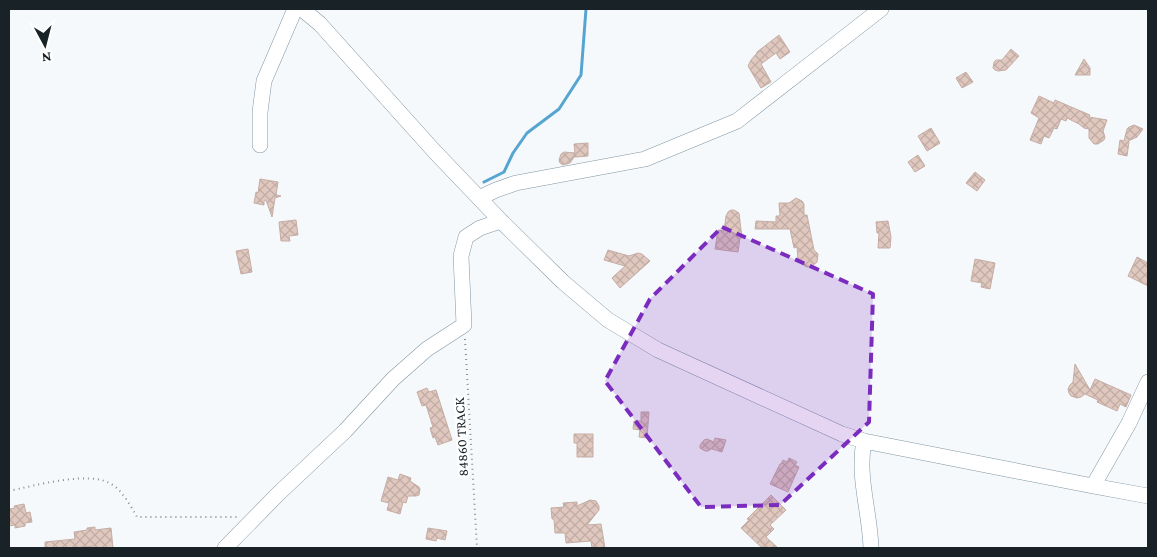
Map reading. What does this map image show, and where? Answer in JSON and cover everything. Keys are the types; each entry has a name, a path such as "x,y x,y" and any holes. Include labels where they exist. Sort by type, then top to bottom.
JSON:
{"street":[{"path":"260,145 260,112 264,81 295,9"},
{"path":"302,9 320,24 434,152 563,282 608,320 658,350 842,434 864,441 1148,496"},
{"path":"479,198 516,183 645,160 737,121 881,9"},
{"path":"225,548 278,493 345,431 393,379 427,349 464,324 461,256 466,237 480,228 501,221"},
{"path":"1093,486 1148,382"},
{"path":"864,441 861,464 862,483 871,548"}],"path":[{"name":"84860 TRACK","path":"464,324 477,548"},
{"path":"9,491 55,482 94,478 110,482 122,492 137,516 254,517"}],"highlighted area":[{"path":"722,227 873,294 869,422 780,505 701,507 605,381 650,299"}],"building":[{"path":"779,35 790,52 780,59 776,53 761,64 771,82 761,88 748,66 757,52"},
{"path":"1011,49 1019,56 1006,70 995,70 993,68 994,62 1002,60"},
{"path":"1084,59 1090,68 1090,75 1075,75"},
{"path":"966,72 973,82 962,88 956,78"},
{"path":"1039,96 1054,103 1055,100 1090,115 1089,117 1107,120 1103,131 1104,140 1094,144 1089,138 1089,129 1067,118 1066,121 1061,119 1057,129 1054,128 1049,138 1044,136 1041,144 1030,140 1039,118 1031,113"},
{"path":"1134,125 1143,129 1137,137 1128,141 1127,156 1118,154 1120,140 1124,141 1127,129"},
{"path":"931,128 940,143 927,151 918,136"},
{"path":"588,143 588,156 575,156 570,163 563,165 560,163 561,154 564,152 575,153 574,144"},
{"path":"918,155 925,166 915,172 908,162"},
{"path":"975,172 985,180 977,191 966,183"},
{"path":"260,179 278,182 276,195 281,196 275,198 272,217 266,200 264,205 254,203"},
{"path":"796,198 804,204 804,215 807,215 814,250 818,254 817,262 811,267 807,267 798,260 797,247 794,248 790,229 755,229 756,221 776,222 776,216 780,216 779,203 789,203"},
{"path":"731,210 739,213 742,238 740,238 738,252 715,249 718,230 724,231 726,216"},
{"path":"296,220 298,235 289,236 290,241 281,241 279,222"},
{"path":"888,221 891,237 890,248 878,248 879,233 877,233 876,222"},
{"path":"248,249 252,272 241,274 236,251"},
{"path":"608,250 629,256 638,253 642,254 650,261 620,288 612,278 625,266 604,260"},
{"path":"1137,257 1148,263 1148,286 1128,276"},
{"path":"975,259 995,263 990,289 981,287 982,283 971,281"},
{"path":"1075,364 1090,390 1095,379 1131,395 1126,407 1120,404 1117,411 1085,394 1077,398 1071,396 1068,389 1073,382"},
{"path":"427,388 429,392 436,390 452,440 438,445 435,437 433,438 430,428 433,427 426,405 422,406 417,392"},
{"path":"641,412 649,412 647,438 639,437 640,430 633,429 634,421 641,421"},
{"path":"574,434 593,434 593,457 577,457 577,443 574,443"},
{"path":"715,438 726,440 722,452 713,448 705,451 700,448 704,440 707,439 714,442"},
{"path":"789,458 797,462 795,465 799,467 788,492 770,484 780,464 783,460 787,462"},
{"path":"400,474 411,478 410,481 420,489 419,495 408,496 406,503 403,502 400,514 387,510 389,503 381,501 388,477 398,480"},
{"path":"771,495 786,510 770,525 774,529 766,537 778,548 762,548 741,528 749,520 747,519"},
{"path":"590,500 596,501 599,510 587,525 601,524 605,548 592,548 591,541 566,543 565,533 555,533 551,508 564,507 563,503 577,502 577,506"},
{"path":"24,504 26,513 30,512 32,522 15,528 15,525 9,526 9,509"},
{"path":"95,527 95,530 111,528 113,548 95,548 95,546 45,548 45,542 75,539 74,532"},
{"path":"428,528 447,531 445,540 437,538 436,541 426,539"}],"waterway":[{"path":"484,182 504,172 513,153 527,133 559,109 581,75 586,9"}]}
